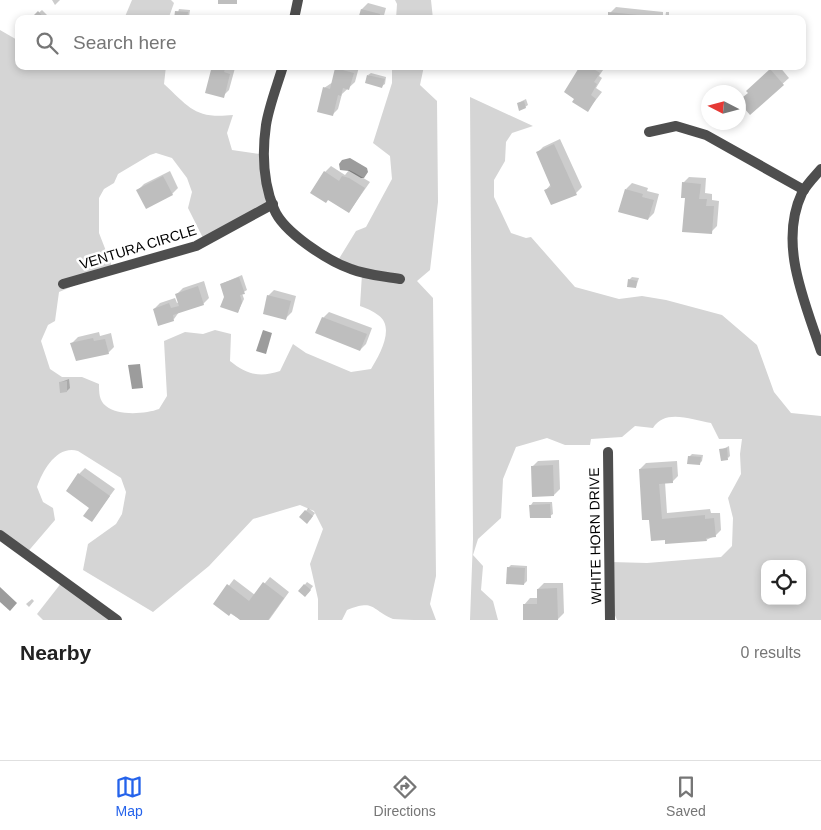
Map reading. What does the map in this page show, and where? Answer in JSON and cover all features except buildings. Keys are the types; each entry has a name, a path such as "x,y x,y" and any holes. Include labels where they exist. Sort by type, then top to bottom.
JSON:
{"street":[{"path":"295,15 298,0"},
{"path":"282,70 267,124 264,154 267,187 274,210 298,238 328,259 352,270 400,279"},
{"path":"650,132 676,126 706,135 804,190"},
{"path":"821,169 804,190 793,222 792,247 795,267 821,351"},
{"name":"VENTURA CIRCLE","path":"63,284 196,246 273,204"},
{"name":"WHITE HORN DRIVE","path":"608,452 610,620"},
{"path":"0,535 117,620"}],"shaded area":[{"path":"132,0 171,0 174,3 170,15 126,15"},
{"path":"395,0 431,0 433,15 396,15 397,4"},
{"path":"0,30 15,39 15,70 166,70 164,84 194,110 210,115 233,115 227,133 232,150 260,154 270,205 204,240 188,208 192,192 187,178 172,158 156,153 150,155 118,174 114,183 104,189 99,198 99,233 113,269 59,292 55,321 48,325 41,341 50,369 62,377 82,377 99,384 102,402 111,409 124,413 139,413 159,409 167,396 164,341 185,332 203,334 215,330 231,334 230,361 253,374 280,371 293,344 306,353 351,372 371,369 384,342 386,327 378,315 360,306 362,274 337,262 356,231 366,227 392,179 390,156 373,143 392,83 392,70 423,70 420,85 437,101 438,202 430,270 417,281 433,298 436,576 430,604 436,620 393,619 368,605 363,605 347,610 342,620 318,620 318,599 310,564 323,529 314,511 300,505 253,519 209,566 153,612 83,570 88,544 116,524 122,514 126,492 121,478 78,451 70,450 57,455 43,473 37,487 43,502 53,508 55,520 25,555 0,537"},
{"path":"470,97 533,126 512,133 506,142 505,161 494,180 494,197 511,233 526,238 531,237 575,287 619,299 642,296 666,300 722,315 757,345 774,392 791,413 821,416 821,620 617,620 607,597 611,562 647,563 721,557 732,546 733,518 728,498 741,474 740,454 742,439 719,439 711,423 672,417 664,418 653,428 635,426 622,437 591,439 590,445 565,445 547,438 516,447 503,479 501,518 478,539 473,555 483,566 481,590 493,601 498,620 470,620 473,539"},
{"path":"350,158 367,168 368,172 364,178 349,171 340,170 339,164 342,160"},
{"path":"263,330 272,333 266,354 256,351"},
{"path":"140,364 143,388 132,389 128,365"},
{"path":"62,582 116,620 43,620 37,614"},
{"path":"0,587 17,603 10,611 0,602"}]}
